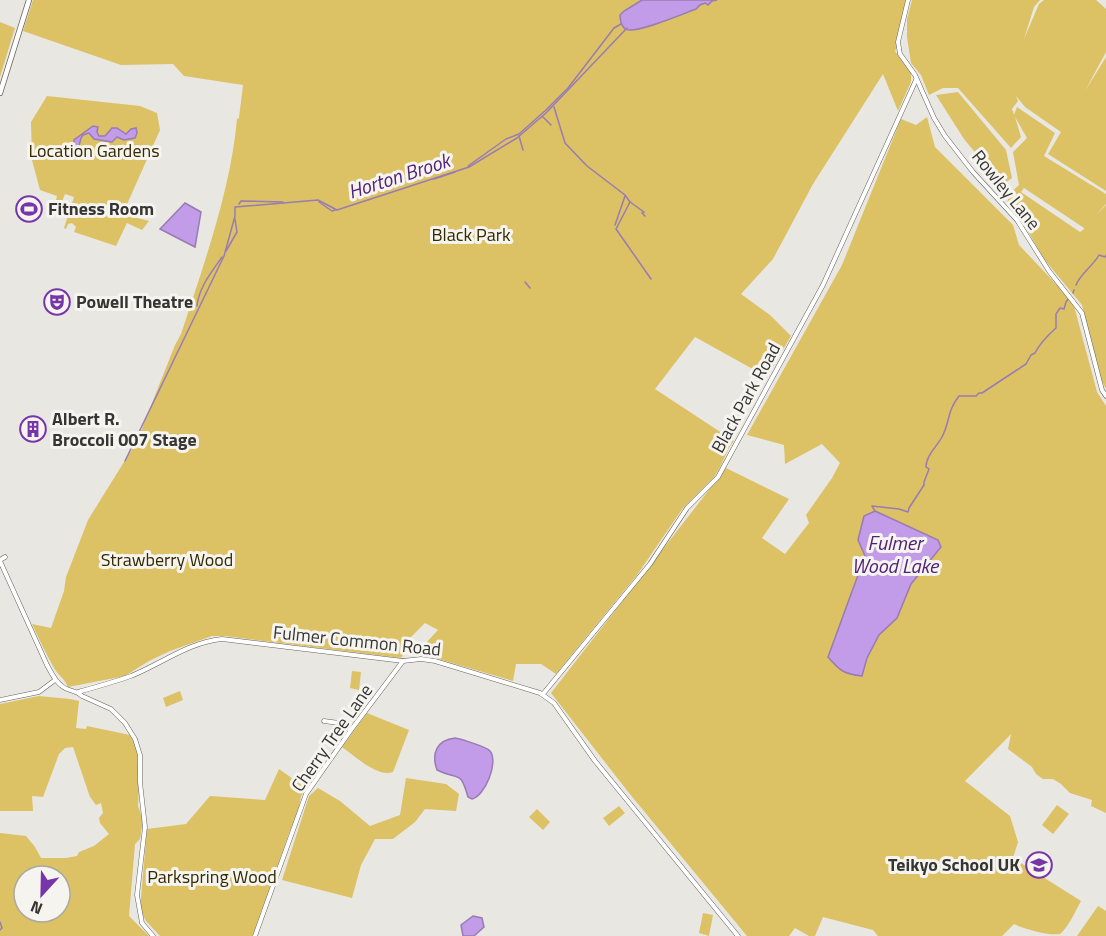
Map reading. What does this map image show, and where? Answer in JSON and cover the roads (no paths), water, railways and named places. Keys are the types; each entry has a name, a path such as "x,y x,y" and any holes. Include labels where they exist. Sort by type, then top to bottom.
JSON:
{"street":[{"path":"0,93 29,0"},
{"name":"Rowley Lane","path":"908,0 898,45 900,54 913,71 934,118 945,136 973,172 1017,220 1049,271 1082,313 1102,390 1106,396"},
{"name":"Black Park Road","path":"543,694 650,564 687,508 718,477 823,285 916,80"},
{"path":"58,308 64,292"},
{"path":"5,557 0,561 46,665 55,680 64,688 78,692 111,710 125,723 135,739 140,755 140,782 145,827 137,896 141,923 153,936"},
{"name":"Fulmer Common Road","path":"78,692 132,675 188,649 212,640 222,639 403,661 421,659 435,661 543,694"},
{"name":"Cherry Tree Lane","path":"255,936 306,794 403,661"},
{"path":"0,700 39,692 55,680"},
{"path":"543,694 554,703 595,761 738,936"},
{"path":"324,720 339,723 351,730"}],"water":[{"path":"642,0 717,0 649,26 625,29 620,15"},
{"path":"93,126 98,127 99,136 105,136 112,128 117,128 126,134 136,128 137,133 135,138 124,140 117,137 112,142 94,139 89,133 83,135 79,146 74,145 74,140"},
{"path":"185,203 201,212 195,247 160,229"},
{"name":"Fulmer Wood Lake","path":"875,511 938,540 941,547 911,584 897,618 879,635 867,658 862,676 843,671 828,657 865,556 858,540 864,516"},
{"path":"455,738 484,747 490,751 492,756 492,770 486,785 477,797 472,799 468,797 458,777 437,770 435,764 437,748 444,741"},
{"path":"473,916 482,918 484,927 474,936 463,936 461,925"}],"waterway":[{"name":"Horton Brook","path":"468,166 506,139 519,134 546,110 568,88 614,28 621,24"},
{"name":"Horton Brook","path":"125,461 224,256 235,216 235,207 318,200 337,210 469,167 517,138 546,113 627,28"},
{"path":"554,107 565,143 587,166 644,212 642,213 645,216"},
{"path":"543,117 551,125"},
{"path":"519,136 523,150"},
{"name":"Horton Brook","path":"434,179 455,172"},
{"path":"615,225 625,196"},
{"name":"Horton Brook","path":"239,204 241,201 283,202"},
{"name":"Horton Brook","path":"319,202 332,211 335,210"},
{"path":"630,202 616,229 651,279"},
{"path":"226,251 237,232 235,219"},
{"path":"1076,285 1099,255 1105,257 1106,255"},
{"path":"197,306 203,286 222,257"},
{"path":"525,282 530,288"},
{"path":"875,511 872,506 908,512 924,485 929,469 926,467 928,459 942,437 952,407 959,396 976,396 1026,364 1031,355 1056,328 1056,314 1060,308 1064,309 1069,298"},
{"path":"0,922 2,928 0,930"}],"place":[{"name":"Fitness Room","path":"29,209"},
{"name":"Powell Theatre","path":"57,302"},
{"name":"Albert R. Broccoli 007 Stage","path":"33,429"},
{"name":"Teikyo School UK","path":"1039,865"}],"park label":[{"name":"Location Gardens","path":"94,151"},
{"name":"Black Park","path":"471,235"},
{"name":"Strawberry Wood","path":"167,560"},
{"name":"Parkspring Wood","path":"212,877"}]}
